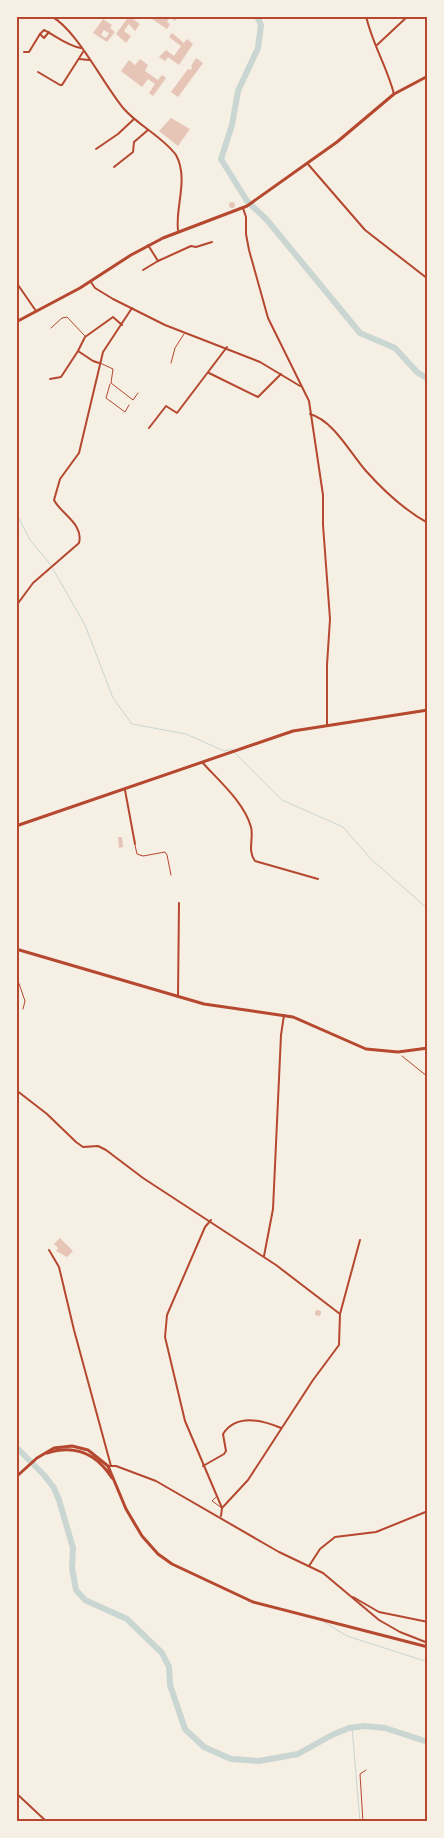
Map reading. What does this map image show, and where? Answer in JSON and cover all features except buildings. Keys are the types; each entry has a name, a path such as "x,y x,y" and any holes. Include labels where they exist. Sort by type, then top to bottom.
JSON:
{"main road":[{"path":"16,322 90,282 148,245 178,230 252,203 307,163 394,94 428,76"},
{"path":"16,826 293,730 428,710"},
{"path":"16,949 178,997 224,1008 284,1015 300,1019 355,1046 378,1051 398,1052 428,1048"},
{"path":"16,1476 42,1454 59,1447 77,1447 93,1452 109,1467 130,1519 146,1543 164,1559 253,1602 428,1647"},
{"path":"42,1454 59,1450 82,1452 109,1467"}],"street":[{"path":"51,16 67,27 111,93 134,119 172,150 179,161 182,196 178,230"},
{"path":"366,16 394,94"},
{"path":"377,45 408,16"},
{"path":"24,52 29,52 42,30 73,46 81,48"},
{"path":"40,34 44,38 49,32"},
{"path":"38,72 61,86 78,58 84,52"},
{"path":"78,58 88,60"},
{"path":"96,149 118,134 134,119"},
{"path":"114,167 133,152 134,142 148,130"},
{"path":"307,163 366,230 428,279"},
{"path":"245,207 246,234 249,250 268,318 308,399 323,495 324,544 330,619 326,665 327,726"},
{"path":"143,270 191,246 196,247 212,242"},
{"path":"148,245 158,262"},
{"path":"16,282 36,312"},
{"path":"90,282 97,289 184,334 227,347 266,364 300,386"},
{"path":"16,606 33,583 79,543 80,534 77,527 54,500 60,479 78,453 92,402 99,363 105,348 132,308"},
{"path":"50,378 60,377 85,337 113,317 122,325"},
{"path":"149,428 166,406 177,413 227,347"},
{"path":"78,351 99,363"},
{"path":"208,372 258,398 280,374"},
{"path":"310,414 324,422 366,472 395,500 410,513 428,523"},
{"path":"202,762 245,815 251,827 250,851 255,861 318,879"},
{"path":"125,789 135,844"},
{"path":"178,997 179,903"},
{"path":"264,1256 273,1209 280,1054 284,1015"},
{"path":"16,1090 47,1114 83,1147 98,1146 106,1150 143,1178 264,1256 340,1314"},
{"path":"210,1220 205,1227 167,1315 165,1337 184,1421 222,1508 221,1516"},
{"path":"222,1508 248,1480 339,1345 340,1314 360,1240"},
{"path":"48,1250 60,1267 109,1467 150,1478 221,1516 279,1552 330,1577 379,1620 400,1632 428,1642"},
{"path":"203,1466 224,1454 226,1451 223,1434 236,1422 246,1419 282,1428"},
{"path":"309,1566 320,1549 334,1538 376,1532 428,1512"},
{"path":"351,1596 379,1612 428,1622"},
{"path":"16,1793 47,1822"}],"lane":[{"path":"51,328 62,318 67,317 85,337"},
{"path":"171,363 175,348 184,334"},
{"path":"99,363 113,369 106,398 125,412 130,405"},
{"path":"111,383 133,400 138,394"},
{"path":"135,844 137,854 143,856 165,852 168,854 171,875"},
{"path":"16,975 25,1001 23,1010"},
{"path":"217,1497 212,1501 222,1508"}],"path":[{"path":"398,1052 428,1077"},
{"path":"363,1822 360,1774 366,1770"}],"waterway":[{"path":"257,16 261,25 258,48 238,91 232,125 221,159 247,201 267,220 360,333 395,348 417,372 428,379"},
{"path":"16,513 30,540 51,565"},
{"path":"53,569 85,625 113,698 132,724 186,734 224,751 232,749"},
{"path":"235,753 282,800 343,827 371,859 428,909"},
{"path":"16,1447 44,1475 54,1488 73,1548 72,1568 76,1590 85,1600 127,1619 162,1653 169,1667 170,1685 185,1729 204,1747 231,1759 259,1761 298,1754 332,1735 349,1728 365,1726 385,1728 428,1742"},
{"path":"324,1622 347,1636 428,1662"},
{"path":"352,1727 360,1822"}]}
